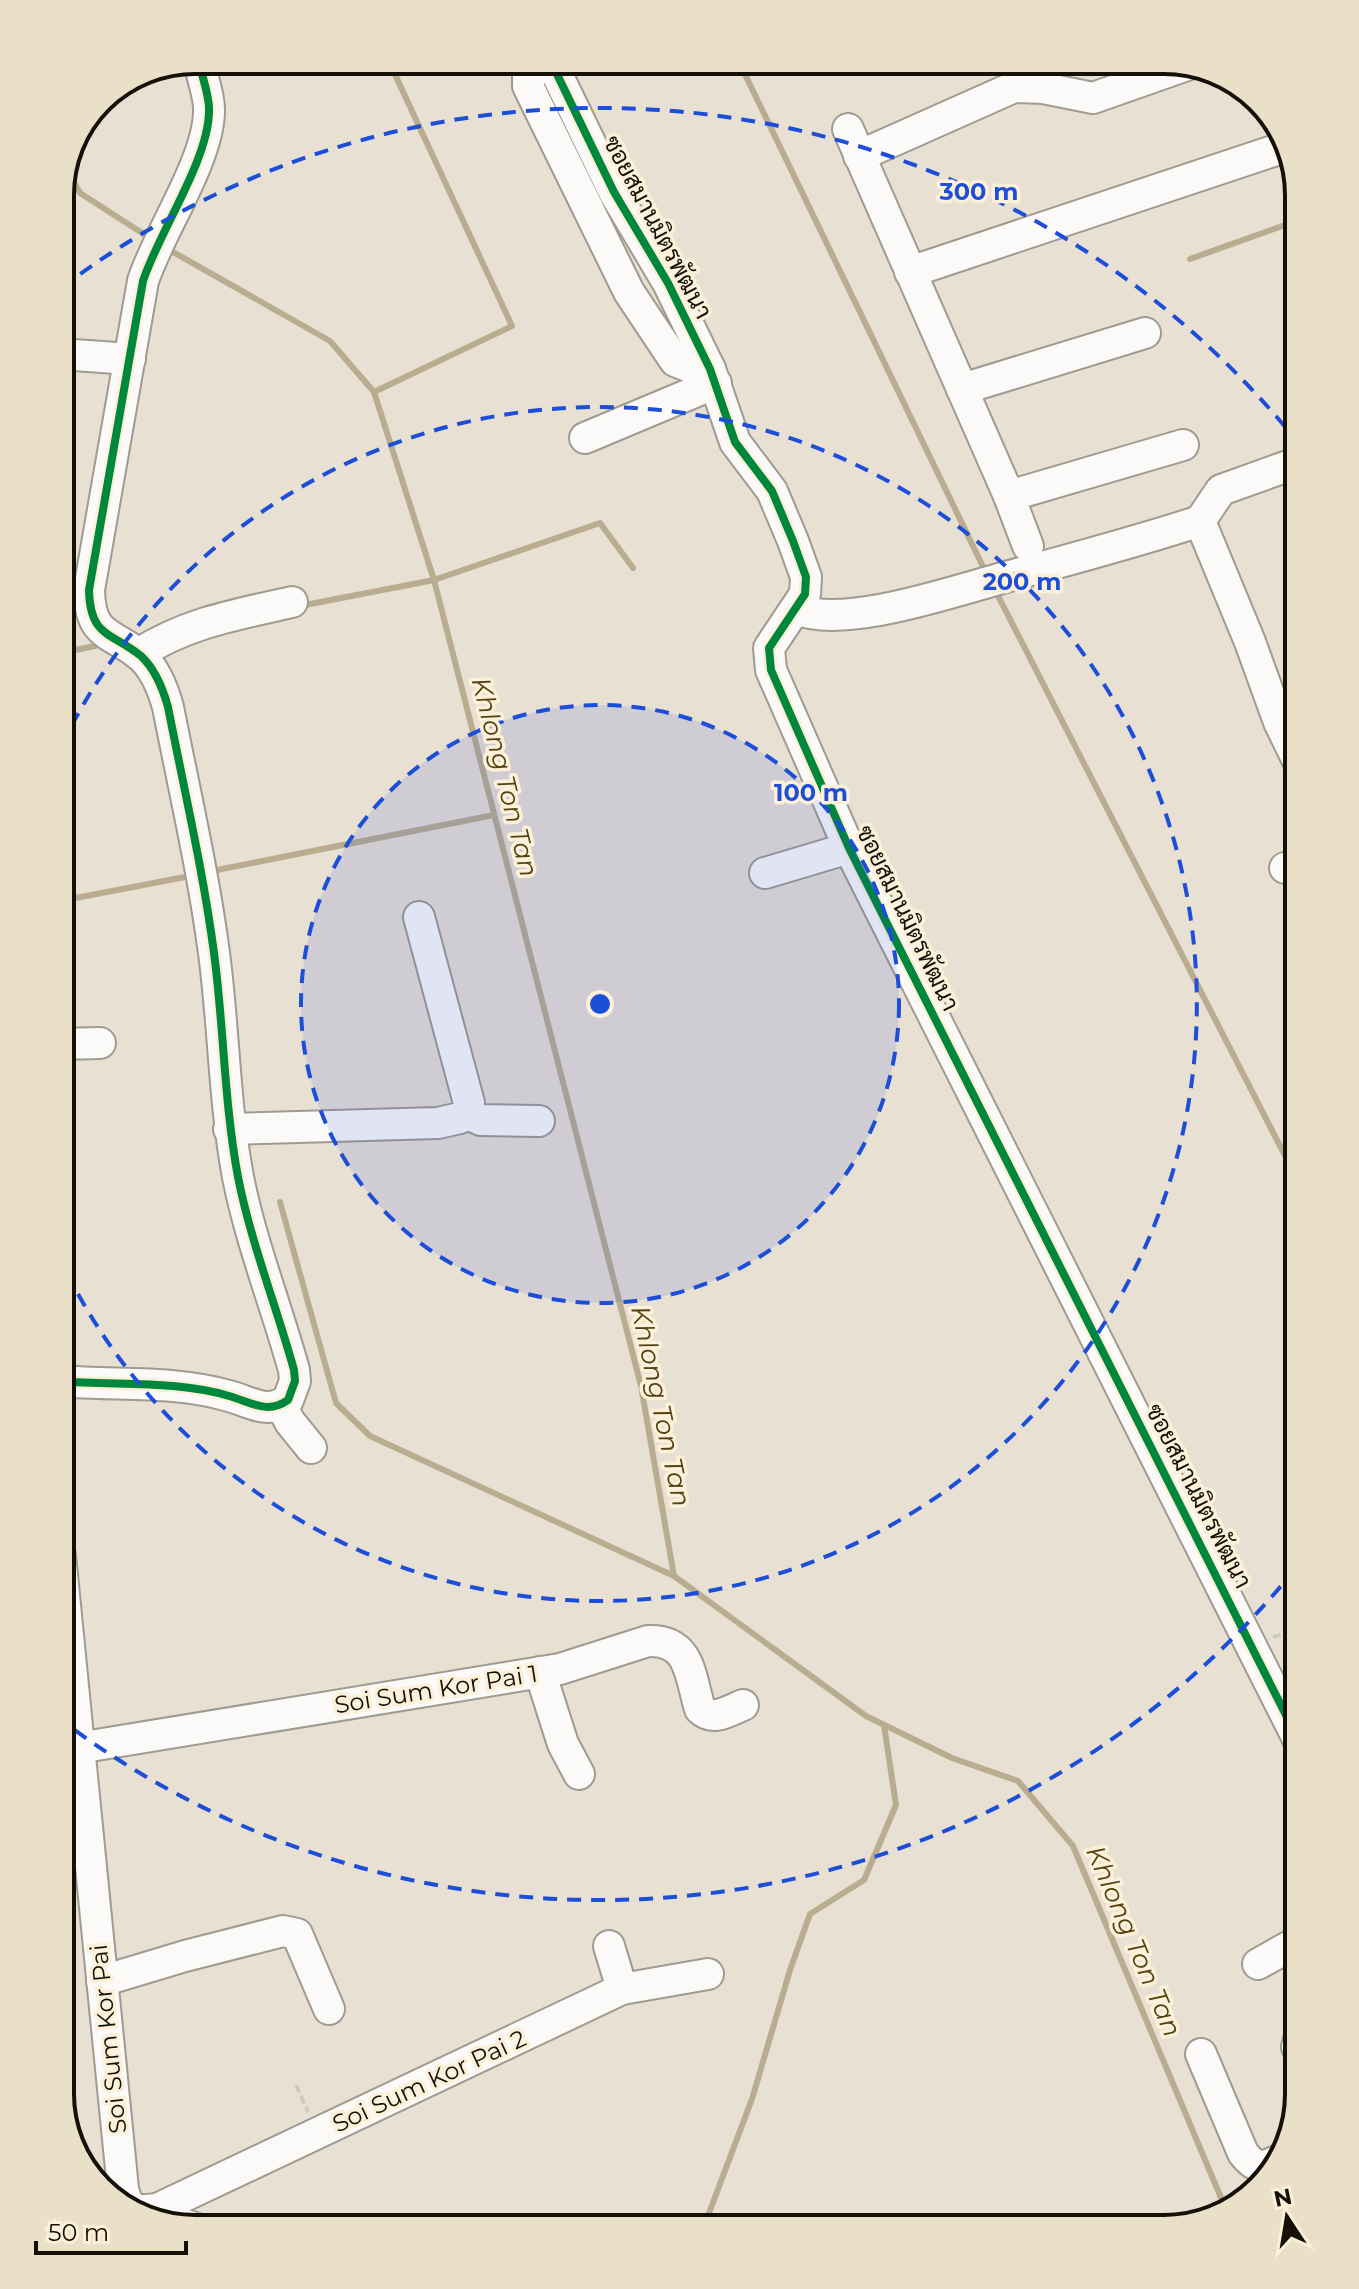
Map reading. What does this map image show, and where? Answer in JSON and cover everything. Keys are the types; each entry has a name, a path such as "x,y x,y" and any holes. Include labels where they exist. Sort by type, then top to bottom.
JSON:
{"street":[{"path":"74,1381 172,1384 230,1396 265,1408 281,1405 293,1391 294,1370 249,1224 229,1129 223,1028 204,890 168,707 155,675 138,654 106,636 89,604 143,281 207,132 210,109 202,74"},
{"path":"531,74 528,76 528,86 629,292 675,361 713,376"},
{"name":"ซอยสมานมิตรพัฒนา","path":"557,74 614,192 668,283 713,376 735,442 772,491 793,541 806,577 805,594 769,648 771,670 849,848 1285,1713"},
{"path":"1030,558 1009,496 854,142 1014,87 1043,88 1093,98 1161,74"},
{"path":"910,272 1276,150"},
{"path":"587,206 614,192"},
{"path":"629,292 668,283"},
{"path":"962,389 1145,333"},
{"path":"74,355 130,359"},
{"path":"585,438 713,376"},
{"path":"1009,496 1183,445"},
{"path":"797,609 806,613 848,614 900,605 948,593 1030,558 1127,545 1200,521 1221,490 1285,467"},
{"path":"1200,521 1285,734"},
{"path":"138,654 167,636 201,623 292,602"},
{"path":"765,873 849,848"},
{"path":"419,917 469,1103 467,1114"},
{"path":"74,1044 100,1043"},
{"path":"229,1129 438,1123 467,1114 492,1121 539,1121"},
{"path":"281,1405 311,1448"},
{"name":"Soi Sum Kor Pai 1","path":"78,1748 560,1669 648,1641 673,1645 685,1657 700,1709 705,1714 715,1716 743,1705"},
{"path":"540,1672 563,1744 579,1774"},
{"name":"Soi Sum Kor Pai","path":"74,1705 124,2192"},
{"path":"102,1981 283,1931 297,1934 329,2009"},
{"path":"609,1946 622,1989"},
{"path":"1258,1964 1285,1949"},
{"name":"Soi Sum Kor Pai 2","path":"157,2209 622,1989 708,1974"},
{"path":"1201,2054 1243,2153 1250,2163 1262,2165"}],"waterway":[{"name":"Khlong Ton Tan","path":"395,74 512,326 374,392 434,580 641,1386 674,1576 866,1716 952,1758 1018,1781 1073,1846 1222,2200"},
{"path":"745,74 987,575"},
{"name":"Khlong Ton Tan","path":"75,183 80,193 153,240"},
{"path":"1190,259 1285,225"},
{"name":"Khlong Ton Tan","path":"166,248 330,341 374,392"},
{"path":"300,606 434,580 600,523 633,568"},
{"path":"994,588 1285,1156"},
{"path":"74,650 95,646"},
{"path":"217,870 494,815"},
{"path":"74,898 185,877"},
{"path":"280,1202 336,1403 370,1436 674,1576"},
{"path":"708,2215 752,2099 810,1914 864,1880 896,1805 884,1725"}],"cycle path":[{"path":"74,1381 187,1388 273,1407 288,1400 295,1381 238,1177 210,922 168,707 158,680 146,661 104,632 93,617 90,606 89,590 143,281 192,174 207,131 209,107 202,74"},
{"path":"557,74 614,192 668,283 710,369 735,442 772,491 793,541 806,577 805,594 769,648 771,670 849,848 1285,1713"}]}
